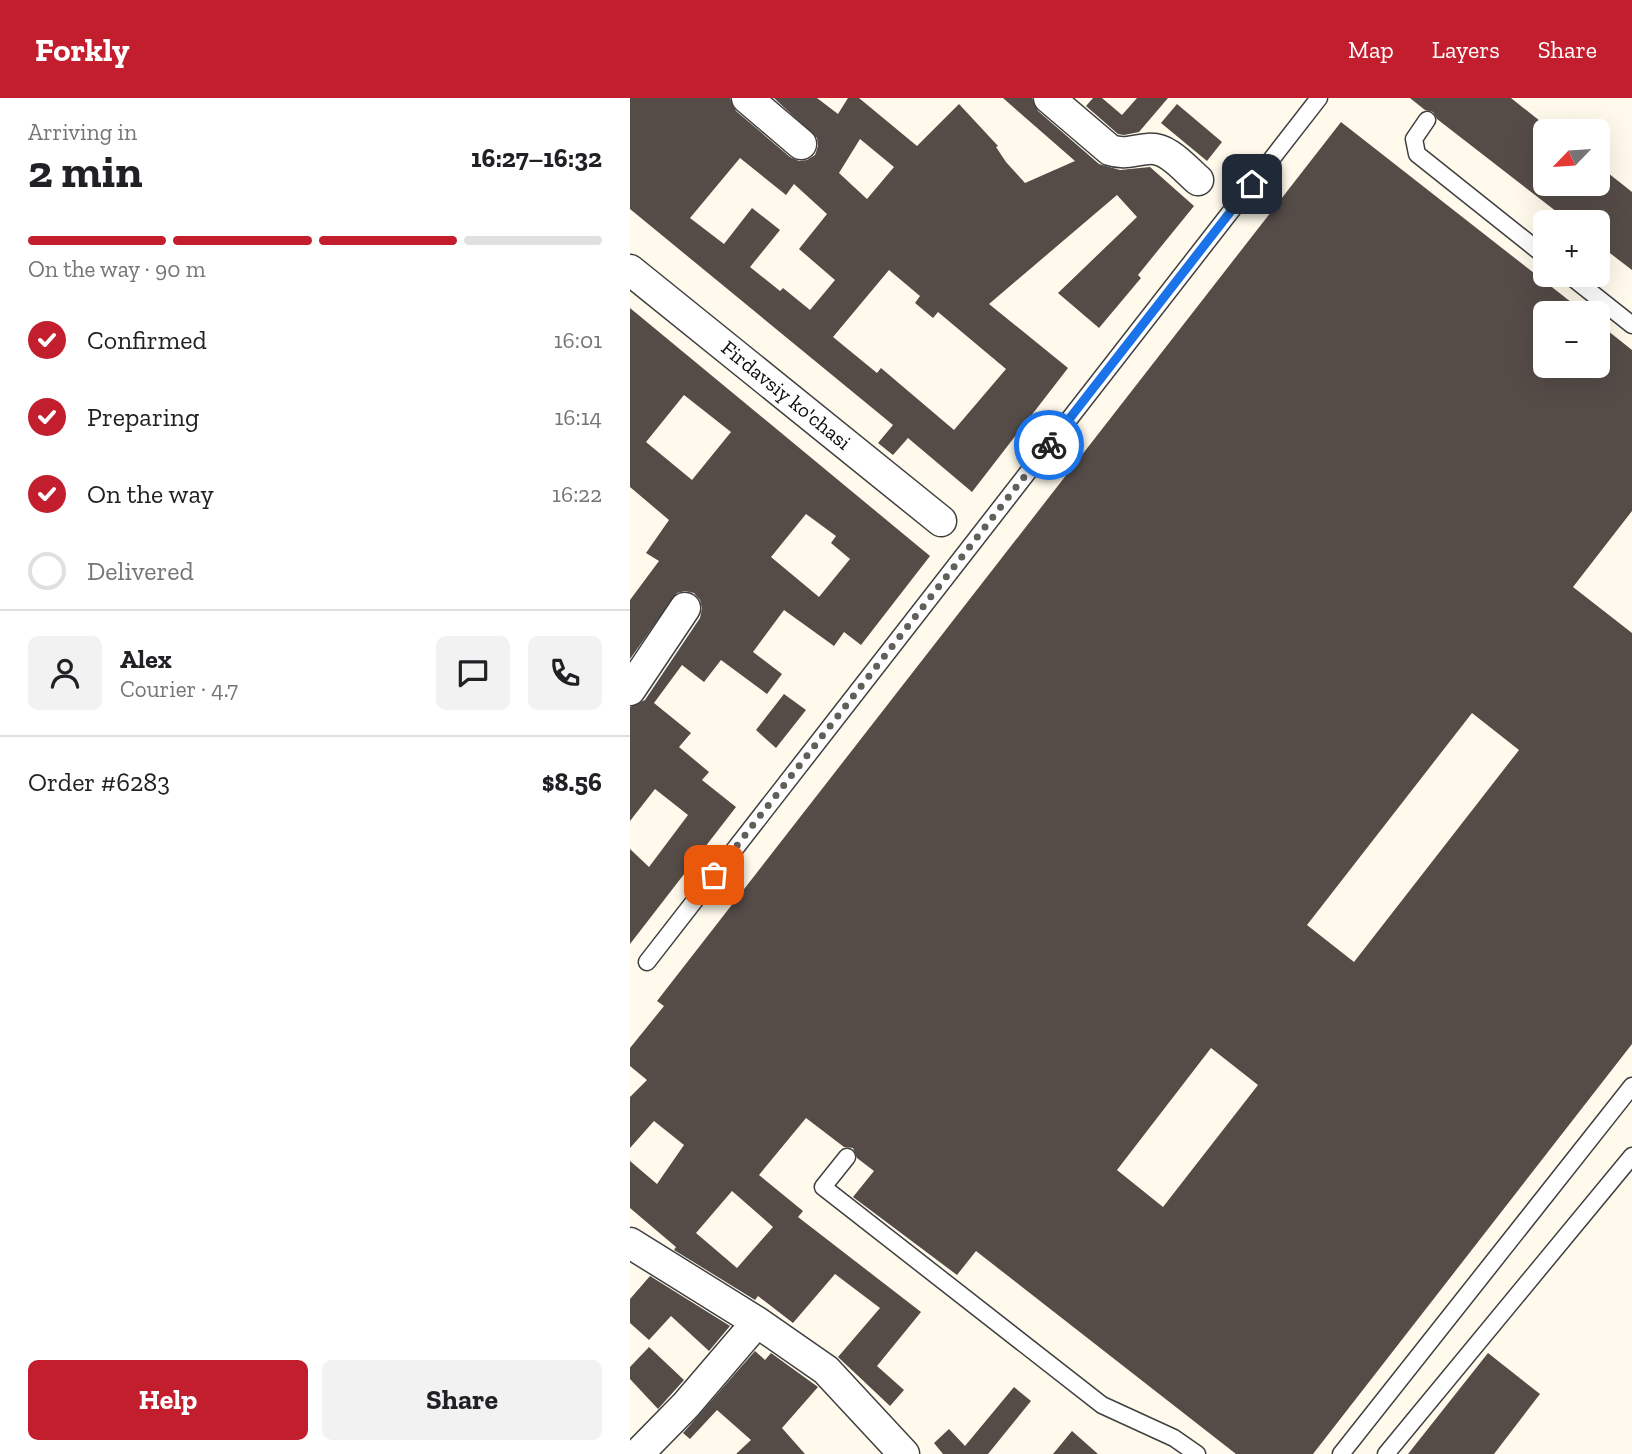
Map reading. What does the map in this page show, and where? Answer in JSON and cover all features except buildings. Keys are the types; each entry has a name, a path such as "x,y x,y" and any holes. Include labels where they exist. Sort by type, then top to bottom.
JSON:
{"street":[{"path":"747,98 801,144"},
{"path":"1049,98 1110,150 1121,154 1149,149 1161,150 1198,180"},
{"name":"Firdavsiy ko'chasi","path":"630,270 941,521"},
{"path":"630,690 685,608"},
{"path":"630,1243 757,1322 826,1370 904,1454"},
{"path":"638,1454 686,1405 757,1322"}],"lane":[{"path":"647,962 1319,98"},
{"path":"1427,120 1414,139 1418,154 1533,246"},
{"path":"1584,287 1632,325"},
{"path":"1341,1454 1632,1086"},
{"path":"1386,1454 1632,1156"},
{"path":"847,1157 823,1187 1102,1405 1174,1438 1196,1454"}],"way so far":[{"path":"714,875 1049,445"}],"route":[{"path":"1049,445 1252,184"}]}
